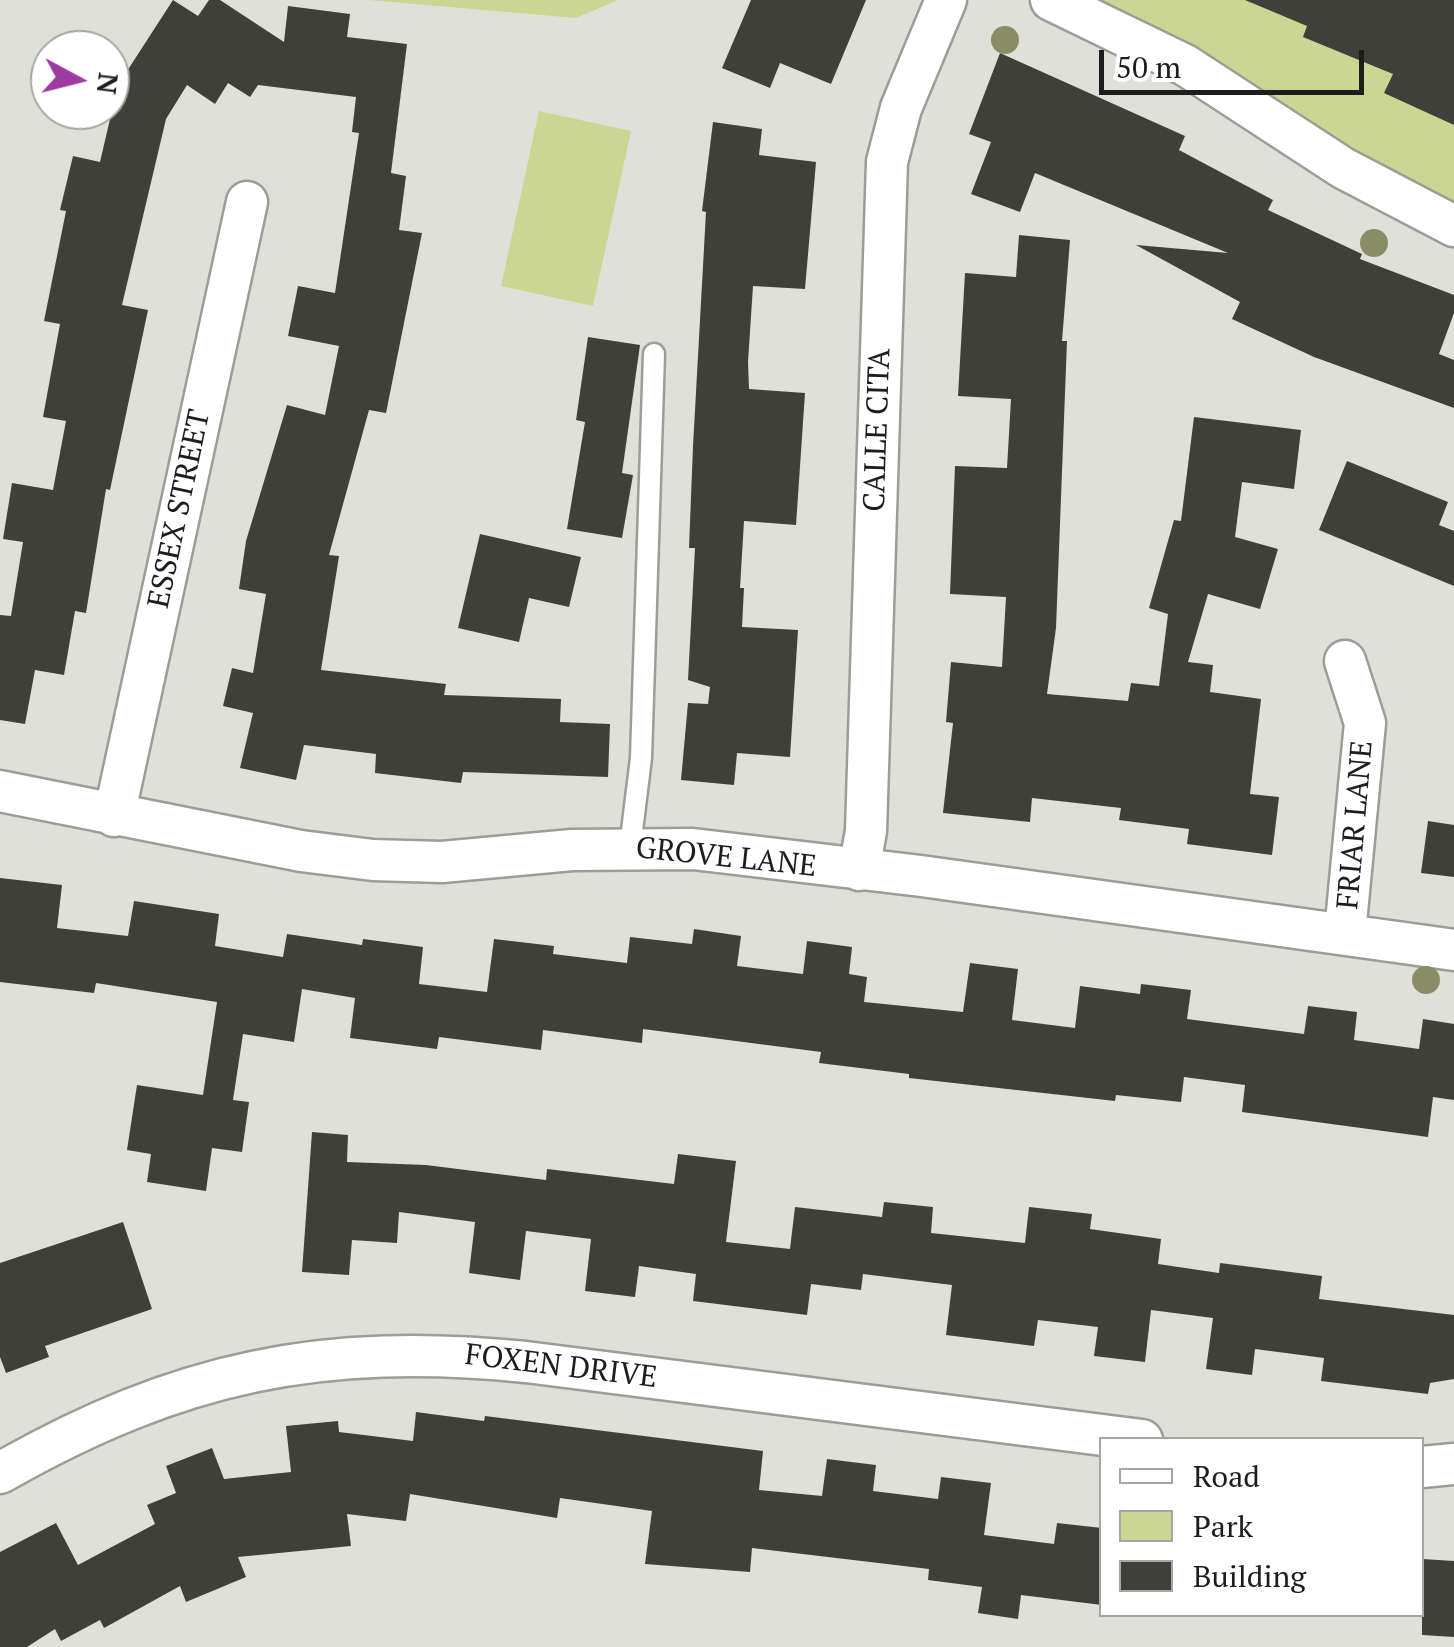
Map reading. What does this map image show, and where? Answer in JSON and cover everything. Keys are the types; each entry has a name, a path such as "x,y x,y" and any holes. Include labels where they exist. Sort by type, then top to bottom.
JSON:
{"street":[{"name":"CALLE CITA","path":"858,870 866,831 886,162 901,108 946,0"},
{"path":"1051,0 1185,65 1343,168 1454,226"},
{"name":"ESSEX STREET","path":"114,816 247,202"},
{"name":"FRIAR LANE","path":"1345,660 1365,723 1346,933"},
{"name":"GROVE LANE","path":"0,791 114,816 373,860 442,862 630,847 694,850 1454,950"},
{"name":"FOXEN DRIVE","path":"0,1472 139,1402 212,1378 286,1362 362,1354 444,1354 526,1362 1118,1437"},
{"path":"1424,1467 1454,1464"}],"lane":[{"path":"630,847 641,758 654,354"}],"green space":[{"path":"369,0 618,0 576,18"},
{"path":"1051,0 1454,0 1454,226"},
{"path":"539,111 631,131 593,306 501,286"}],"building":[{"path":"173,0 198,16 209,0 220,0 284,42 288,6 350,14 347,37 407,44 391,173 406,176 399,230 422,233 386,413 369,410 329,555 339,556 321,670 446,684 444,695 561,699 560,722 610,724 608,777 463,772 461,783 375,773 376,754 304,745 296,780 240,768 253,713 223,706 232,668 253,673 266,594 239,589 246,541 287,405 325,415 339,346 288,336 298,286 335,293 359,133 352,132 356,97 258,85 250,97 228,83 215,104 187,85 166,119 122,305 148,310 110,490 106,489 86,613 75,611 64,675 35,670 25,724 0,720 0,615 11,616 23,542 3,539 12,483 53,490 66,421 43,417 60,324 44,321 66,211 60,210 73,156 100,162 107,130 130,130 130,66"},
{"path":"751,0 866,0 831,84 780,63 770,88 722,68"},
{"path":"1245,0 1454,0 1454,125 1384,93 1393,74 1303,37 1307,26"},
{"path":"1000,53 1185,136 1179,150 1273,200 1268,210 1362,254 1360,259 1454,295 1454,313 1439,354 1454,360 1454,408 1314,357 1232,319 1240,302 1136,245 1228,253 1035,173 1020,212 971,194 991,142 969,134"},
{"path":"713,122 762,129 759,155 816,162 805,289 753,286 748,362 749,389 805,393 796,525 744,521 740,588 744,588 742,627 798,630 790,757 737,753 734,785 681,780 688,703 708,704 710,687 688,680 695,548 689,548 706,212 702,211"},
{"path":"1019,235 1070,240 1062,341 1067,341 1056,628 1047,694 1128,701 1131,683 1159,686 1168,614 1149,608 1174,520 1181,521 1194,417 1301,430 1294,489 1242,482 1235,537 1278,549 1260,609 1208,594 1188,662 1213,665 1210,692 1261,699 1250,794 1279,797 1272,855 1187,844 1189,829 1119,820 1121,808 1032,798 1030,822 943,813 953,723 946,722 951,662 1002,667 1006,597 950,594 955,466 1007,468 1011,399 958,396 965,273 1016,277"},
{"path":"588,337 640,345 622,473 633,475 622,538 567,529 585,422 576,420"},
{"path":"1347,461 1448,502 1439,525 1454,531 1454,586 1319,530"},
{"path":"480,534 581,557 569,607 529,598 519,642 458,628"},
{"path":"1428,821 1454,825 1454,877 1421,873"},
{"path":"0,878 62,885 57,928 128,936 134,901 219,914 215,946 283,957 287,934 362,945 363,939 423,947 419,984 487,992 494,939 554,946 553,954 627,963 630,937 692,944 694,929 741,936 737,966 803,974 807,941 852,947 849,974 867,977 864,1002 963,1012 970,963 1018,969 1012,1020 1075,1028 1080,986 1140,994 1141,984 1191,990 1187,1019 1304,1034 1308,1006 1357,1012 1354,1040 1419,1049 1423,1019 1454,1024 1454,1100 1433,1097 1428,1137 1242,1112 1245,1085 1184,1077 1181,1102 1116,1095 1115,1101 909,1078 909,1074 819,1063 821,1052 643,1029 642,1043 543,1030 541,1050 439,1037 437,1049 350,1038 355,998 302,989 294,1042 243,1034 233,1100 249,1102 242,1152 212,1148 206,1191 147,1182 151,1154 127,1150 137,1085 203,1095 217,1002 96,983 94,993 0,982"},
{"path":"312,1132 348,1135 347,1162 426,1165 546,1180 547,1169 674,1184 678,1154 736,1161 726,1242 790,1249 795,1207 882,1217 884,1202 933,1207 931,1233 1025,1243 1029,1207 1092,1214 1090,1229 1161,1239 1158,1264 1219,1273 1220,1263 1322,1276 1319,1299 1454,1315 1454,1379 1430,1383 1428,1394 1321,1381 1324,1358 1255,1349 1252,1375 1206,1369 1213,1318 1151,1310 1145,1362 1094,1356 1098,1327 1038,1320 1034,1346 946,1335 952,1285 863,1274 861,1290 811,1284 807,1315 693,1301 696,1274 639,1266 635,1297 585,1291 591,1239 526,1231 520,1280 469,1273 475,1222 399,1212 397,1243 352,1240 349,1275 302,1272"},
{"path":"123,1222 152,1309 45,1346 49,1357 6,1373 0,1357 0,1263"},
{"path":"416,1412 484,1421 485,1416 763,1451 759,1490 822,1496 827,1459 876,1465 873,1491 938,1499 941,1477 991,1483 984,1535 1054,1544 1057,1523 1099,1528 1099,1605 1021,1595 1018,1619 978,1613 982,1587 928,1580 929,1569 752,1548 750,1572 645,1564 652,1511 560,1498 557,1518 410,1494 406,1521 347,1514 351,1546 238,1557 246,1577 186,1602 180,1586 104,1628 100,1620 61,1641 55,1629 27,1647 0,1647 0,1552 56,1523 78,1565 155,1524 147,1505 176,1493 166,1466 212,1448 224,1479 291,1472 286,1426 338,1421 339,1432 413,1441"},
{"path":"1424,1559 1454,1561 1454,1637 1422,1635"}]}
